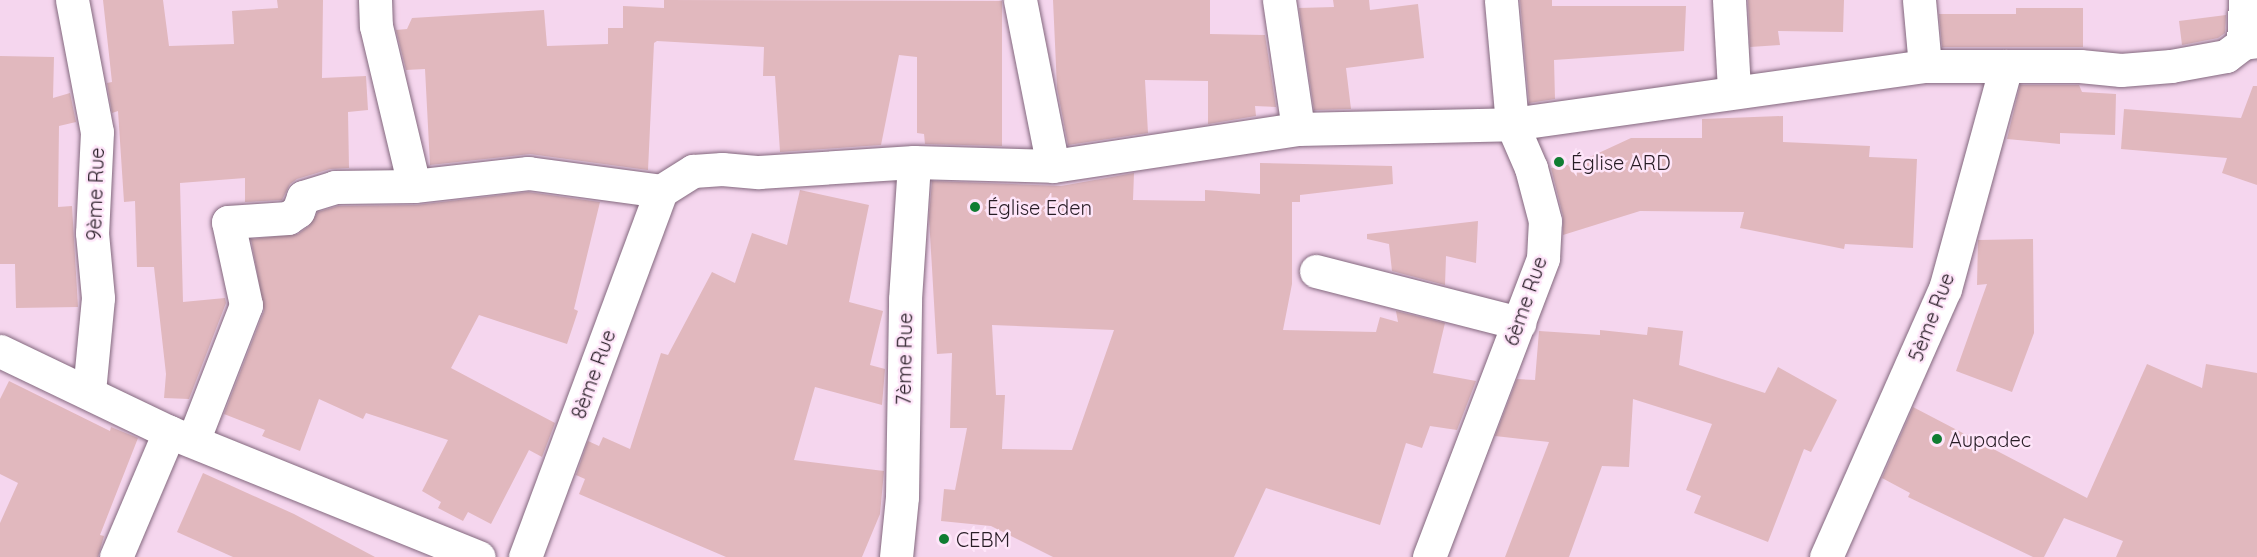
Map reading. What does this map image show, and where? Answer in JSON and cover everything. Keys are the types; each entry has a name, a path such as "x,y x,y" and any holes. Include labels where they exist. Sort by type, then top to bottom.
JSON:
{"street":[{"name":"9ème Rue","path":"72,0 97,132 92,232 98,298 89,391"},
{"path":"375,0 376,26 414,186"},
{"path":"1020,0 1053,166"},
{"path":"1279,0 1298,129"},
{"name":"6ème Rue","path":"1429,557 1543,258 1545,221 1531,168 1512,124 1501,0"},
{"path":"1729,0 1734,90"},
{"path":"1919,0 1926,66"},
{"path":"116,557 181,436 246,305 228,222 288,218 298,211 303,197 335,187 414,186 528,173 661,191 693,171 722,169 759,172 914,162 1053,166 1298,129 1512,124 1734,90 1926,66 2121,70 2171,66 2226,56 2250,42 2245,0"},
{"name":"5ème Rue","path":"1826,557 1945,289 2006,66"},
{"name":"7ème Rue","path":"896,557 903,497 905,299 914,162"},
{"name":"8ème Rue","path":"525,557 661,191"},
{"path":"1316,271 1519,323"},
{"path":"0,351 181,436 479,557"}],"building":[{"path":"103,0 163,0 169,46 234,44 232,11 278,8 277,0 323,0 322,78 366,76 368,110 348,112 349,168 330,169 297,179 290,184 282,200 245,202 245,178 180,183 183,302 225,298 226,303 189,399 164,398 166,374 154,267 137,267 135,201 124,202 118,111 112,113 107,83 112,82"},
{"path":"664,0 1002,1 1002,146 925,144 924,134 917,133 917,57 899,55 881,145 780,152 775,76 763,76 764,47 657,41 654,43 648,170 530,154 430,165 425,69 406,70 396,30 407,29 412,18 544,10 547,46 608,44 608,28 623,28 623,6 664,8"},
{"path":"1053,0 1210,0 1210,34 1265,35 1276,107 1255,106 1256,116 1208,124 1208,81 1145,80 1148,133 1068,145 1057,88"},
{"path":"1333,0 1369,0 1370,10 1418,4 1424,58 1346,68 1351,109 1314,110 1299,8 1334,7"},
{"path":"1520,0 1552,0 1552,6 1686,6 1684,51 1554,60 1555,99 1529,103"},
{"path":"1748,0 1844,0 1843,32 1778,31 1780,45 1750,47"},
{"path":"2016,8 2083,8 2083,47 1942,47 1939,14 2016,14"},
{"path":"2226,15 2225,33 2218,38 2182,45 2179,21"},
{"path":"0,56 54,57 53,98 70,93 76,122 59,126 58,207 72,206 78,307 16,308 15,264 0,264"},
{"path":"2020,85 2079,85 2082,92 2116,94 2115,135 2060,133 2060,144 2007,139"},
{"path":"2253,86 2257,86 2257,185 2222,173 2227,158 2121,149 2124,109 2241,118"},
{"path":"1783,116 1783,142 1870,146 1869,157 1917,159 1913,248 1845,244 1844,249 1740,228 1744,212 1640,211 1563,235 1563,216 1551,168 1577,163 1631,138 1702,138 1702,119"},
{"path":"1260,163 1392,166 1393,184 1300,195 1300,202 1292,202 1292,284 1283,330 1376,332 1380,317 1398,322 1396,311 1445,323 1433,373 1476,381 1457,430 1430,426 1422,448 1406,443 1380,525 1266,488 1234,557 1053,557 991,526 941,521 944,489 955,490 967,428 950,428 952,353 937,354 929,217 932,181 1061,186 1134,173 1133,200 1205,201 1205,190 1260,194","holes":["992,325 1114,330 1072,450 1002,449 1005,395 996,395"]},
{"path":"800,190 869,205 849,302 883,311 870,365 885,369 882,405 815,387 794,460 884,471 880,514 862,557 726,557 579,494 585,479 576,475 588,441 599,446 603,437 630,449 661,353 668,355 712,272 735,283 752,233 787,245"},
{"path":"528,192 600,202 574,309 578,311 567,344 479,315 451,368 555,423 542,457 529,450 491,524 468,512 463,521 438,508 441,502 422,491 448,440 366,413 363,419 319,399 300,451 262,436 265,430 224,414 264,311 251,239 298,234 309,226 318,212 338,206 416,205"},
{"path":"1478,221 1476,263 1446,256 1445,285 1392,271 1389,244 1367,239 1367,234"},
{"path":"2033,239 2034,333 2012,392 1956,371 1987,284 1977,285 1978,240"},
{"path":"1648,327 1683,331 1679,365 1765,393 1778,367 1837,400 1811,452 1804,449 1768,542 1694,513 1701,496 1686,490 1712,424 1633,399 1629,467 1602,466 1569,557 1505,557 1549,442 1495,436 1517,379 1535,380 1539,331 1600,335 1600,330 1647,335"},
{"path":"2147,364 2202,388 2206,364 2257,373 2257,557 2116,557 2123,541 2064,518 2044,557 2033,557 1908,497 1910,493 1882,478 1913,407 2087,498"},
{"path":"9,381 110,431 111,427 138,438 100,535 104,536 98,557 0,557 0,523 18,483 0,474 0,399"},
{"path":"203,473 294,514 375,557 233,557 177,532"}],"place":[{"name":"Église ARD","path":"1559,162"},
{"name":"Église Eden","path":"975,207"},
{"name":"Aupadec","path":"1937,439"},
{"name":"CEBM","path":"944,539"}]}
